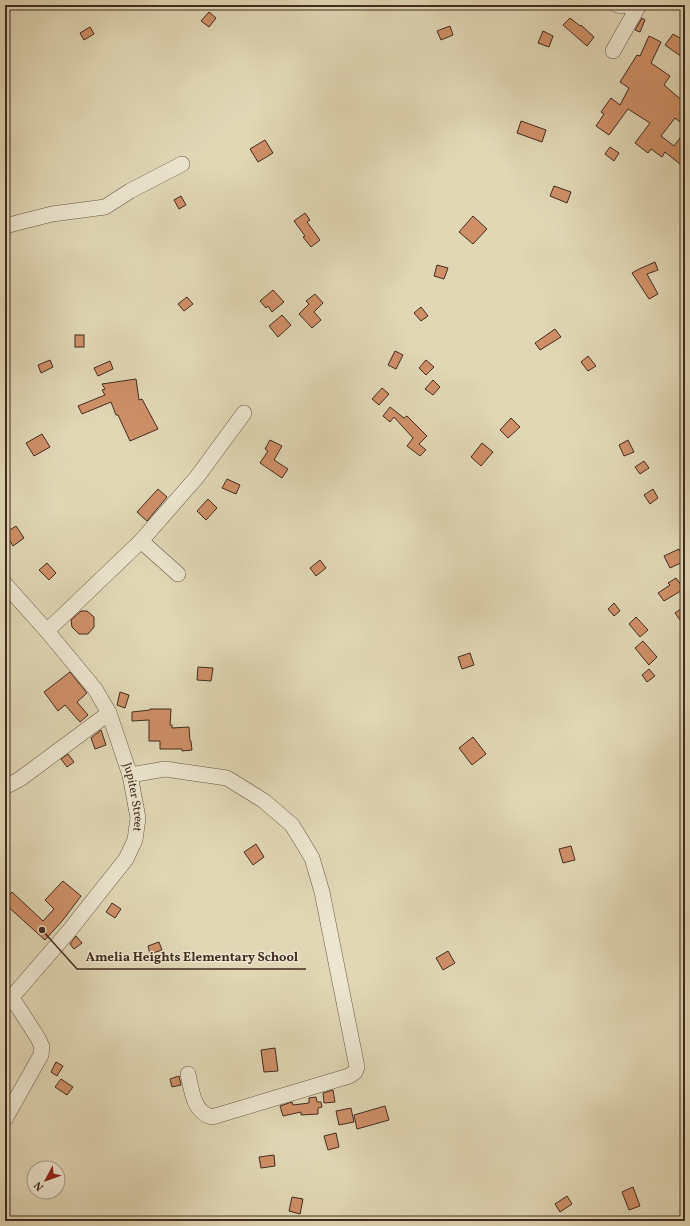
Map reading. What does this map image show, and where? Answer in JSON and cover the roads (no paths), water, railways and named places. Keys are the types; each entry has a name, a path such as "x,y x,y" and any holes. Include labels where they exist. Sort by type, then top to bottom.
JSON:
{"street":[{"path":"617,5 627,5"},
{"path":"613,52 639,5"},
{"path":"5,226 52,214 104,206 182,164"},
{"path":"47,631 141,541 197,478 244,413"},
{"path":"141,541 178,574"},
{"name":"Jupiter Street","path":"5,584 96,689 109,713 130,774 138,818 135,840 126,859 69,931 8,1002"},
{"path":"5,787 20,779 109,713"},
{"path":"130,774 166,769 227,778 264,801 292,825 312,858 322,892 357,1067 355,1072 349,1076 212,1117 205,1115 200,1111 196,1104 188,1074"},
{"path":"5,1120 41,1055 42,1047 38,1038 8,1002"}],"place":[{"name":"Amelia Heights Elementary School","path":"42,930"}]}
